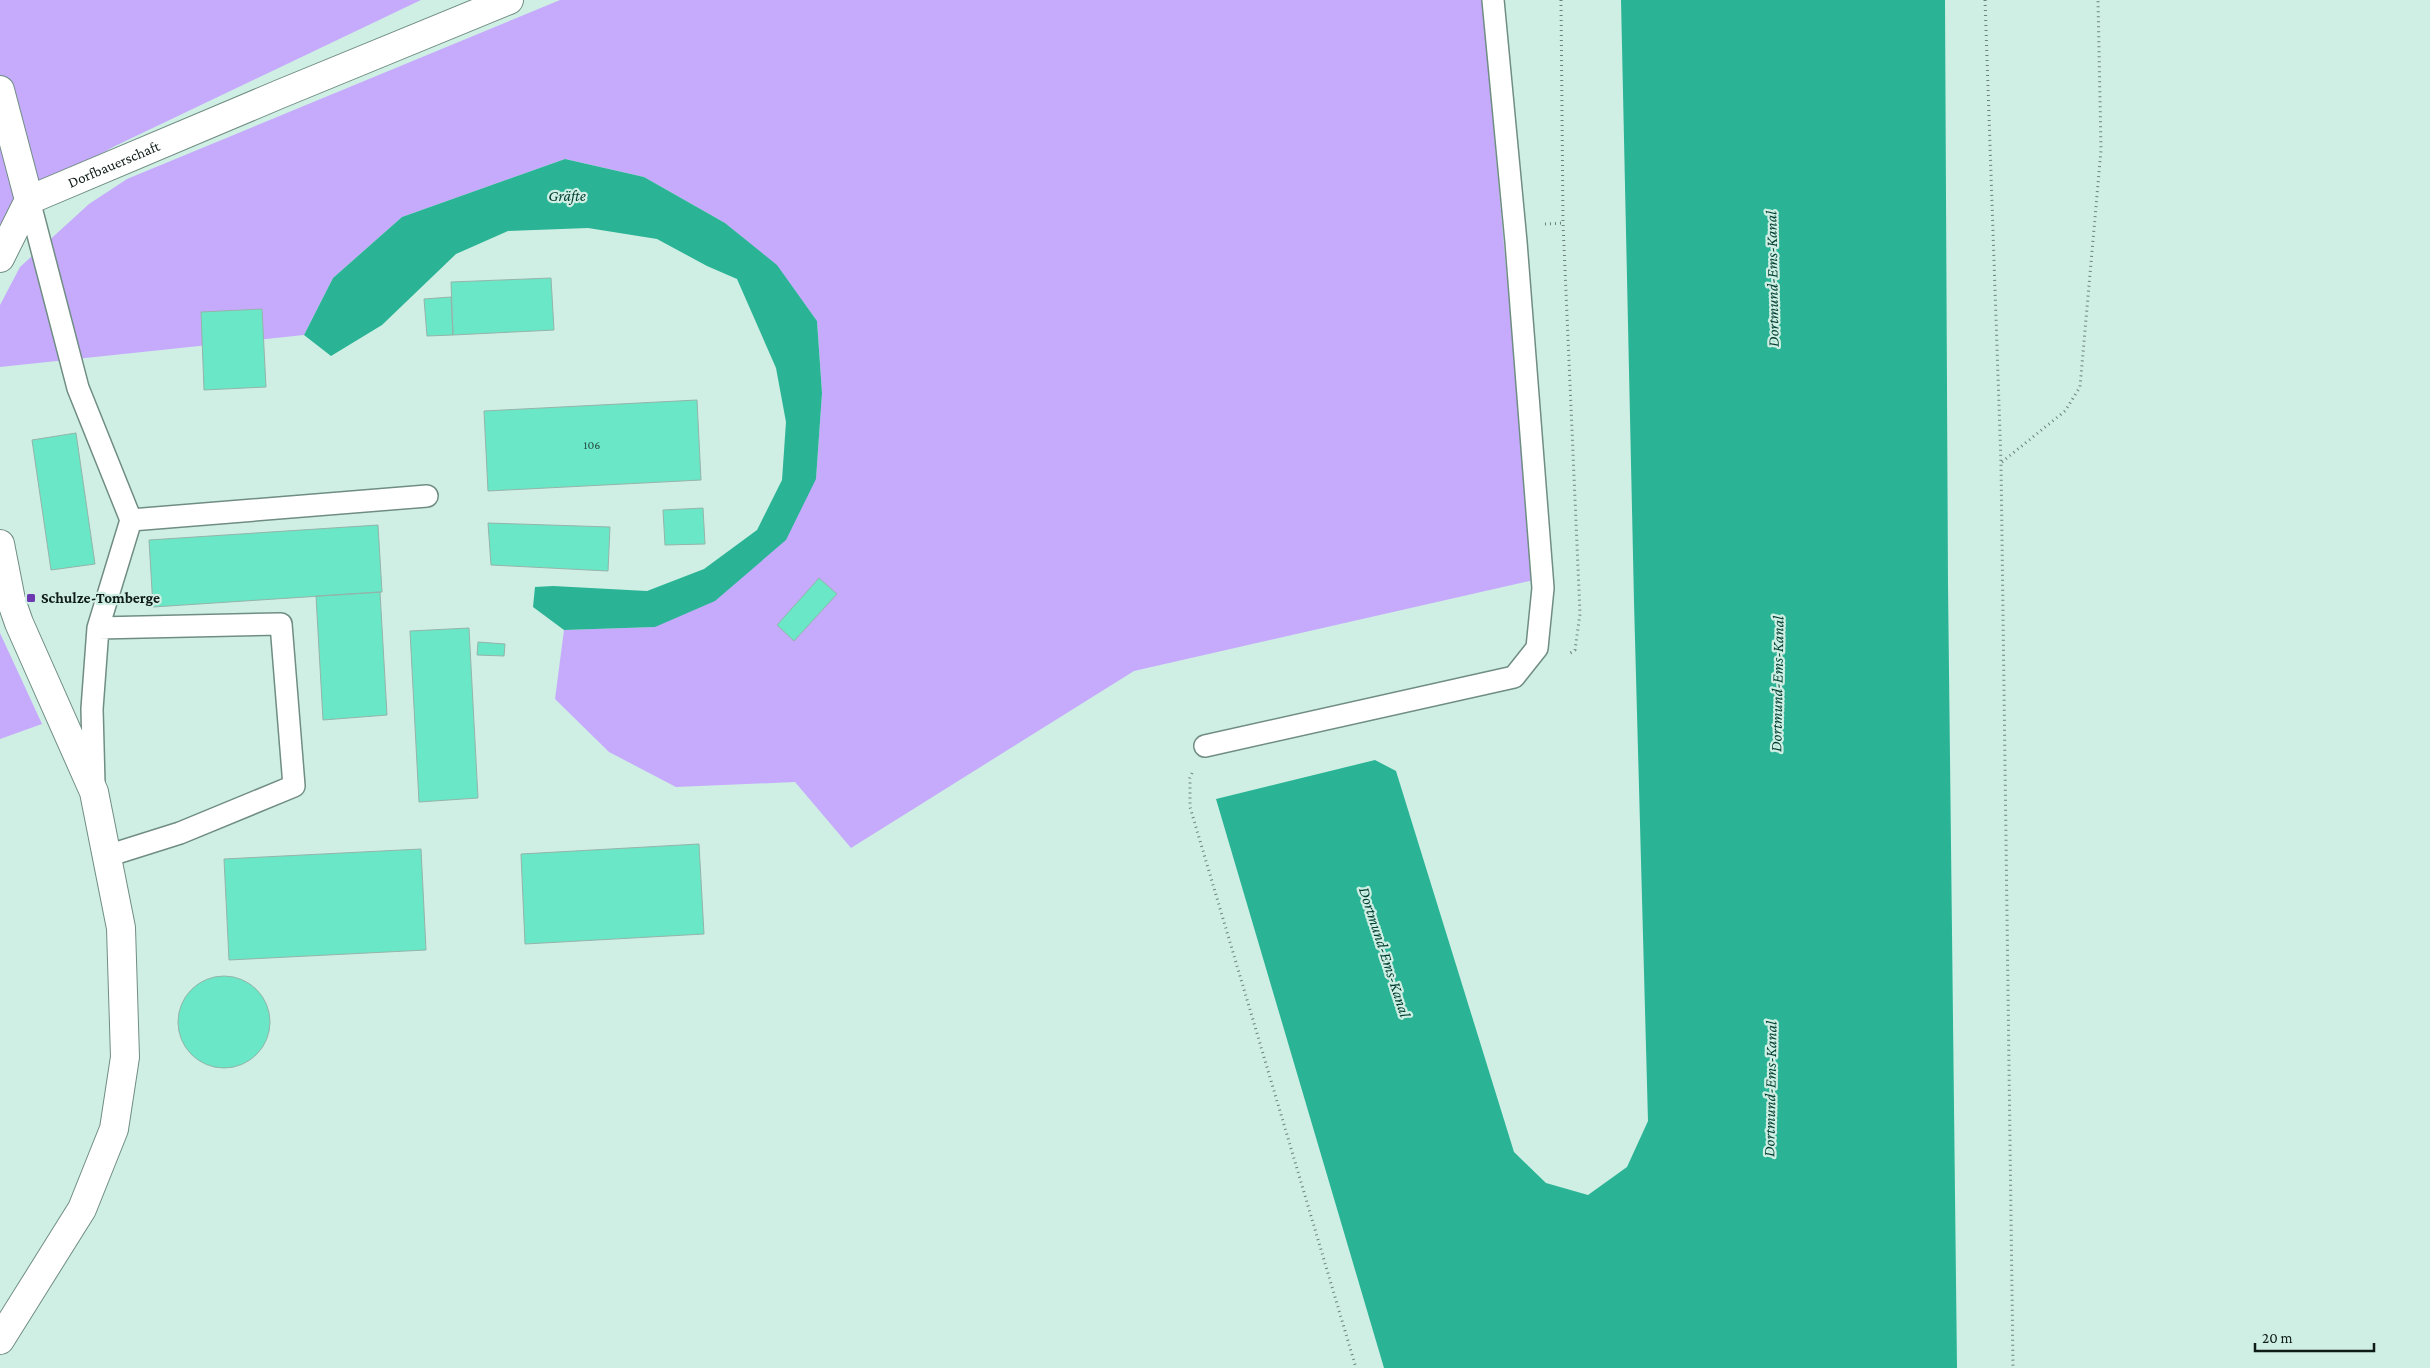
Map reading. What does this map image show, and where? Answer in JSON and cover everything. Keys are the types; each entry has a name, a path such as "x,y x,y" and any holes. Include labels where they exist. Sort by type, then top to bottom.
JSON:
{"street":[{"name":"Dorfbauerschaft","path":"29,200 509,0"},
{"path":"0,90 29,200 0,258"},
{"path":"0,544 11,600 19,623 94,792 121,928 125,1057 114,1129 82,1209 0,1340"}],"lane":[{"path":"1205,746 1514,677 1537,648 1543,588 1516,242 1494,0"},
{"path":"29,200 78,388 131,520 98,628 92,710 94,792"},
{"path":"131,520 427,496"},
{"path":"98,628 281,624 294,786 180,833 107,856"}],"path":[{"path":"1561,0 1563,224 1580,614 1575,650 1568,655"},
{"path":"1985,0 2002,463 2013,1368"},
{"path":"2002,463 2065,411 2080,387 2101,150 2098,0"},
{"path":"1205,746 1190,778 1190,807 1356,1368"}],"shaded area":[{"path":"0,0 421,0 115,146 66,173 0,249"},
{"path":"560,0 1482,0 1534,580 1134,671 851,848 795,782 676,787 609,752 555,699 564,630 655,627 816,479 822,393 817,321 777,266 725,223 644,177 565,159 402,217 333,278 304,335 0,367 0,305 20,267 89,204 127,179"},
{"path":"0,633 42,724 0,739"}],"water":[{"name":"Dortmund-Ems-Kanal","path":"1621,0 1945,0 1948,584 1957,1368 1384,1368 1216,799 1375,760 1396,771 1514,1152 1546,1183 1588,1195 1627,1167 1648,1121"},
{"name":"Gräfte","path":"565,159 644,177 725,223 777,265 817,321 822,393 816,479 786,540 715,601 655,627 564,630 533,607 535,587 553,586 647,591 704,569 757,530 782,480 786,422 776,368 737,279 707,266 657,239 588,228 508,231 456,254 382,325 331,356 304,335 333,278 402,217"}],"building":[{"path":"551,278 554,330 453,335 451,282"},
{"path":"451,297 453,335 427,336 424,299"},
{"path":"262,309 266,387 204,390 201,312"},
{"path":"697,400 701,480 488,491 484,411"},
{"path":"76,433 95,564 51,570 32,440"},
{"path":"703,508 705,544 665,545 663,510"},
{"path":"488,523 610,527 608,571 491,565"},
{"path":"378,525 382,592 153,607 149,540"},
{"path":"819,578 837,594 794,641 777,625"},
{"path":"380,592 387,715 323,720 316,596"},
{"path":"469,628 478,798 419,802 410,631"},
{"path":"478,642 505,644 504,656 477,655"},
{"path":"699,844 704,934 525,944 521,854"},
{"path":"421,849 426,950 229,960 224,859"},
{"path":"224,976 241,980 256,990 266,1005 270,1022 266,1039 256,1054 241,1064 224,1068 207,1064 192,1054 182,1039 178,1022 182,1005 192,990 207,980"}],"place":[{"name":"Schulze-Tomberge","path":"31,598"}]}
